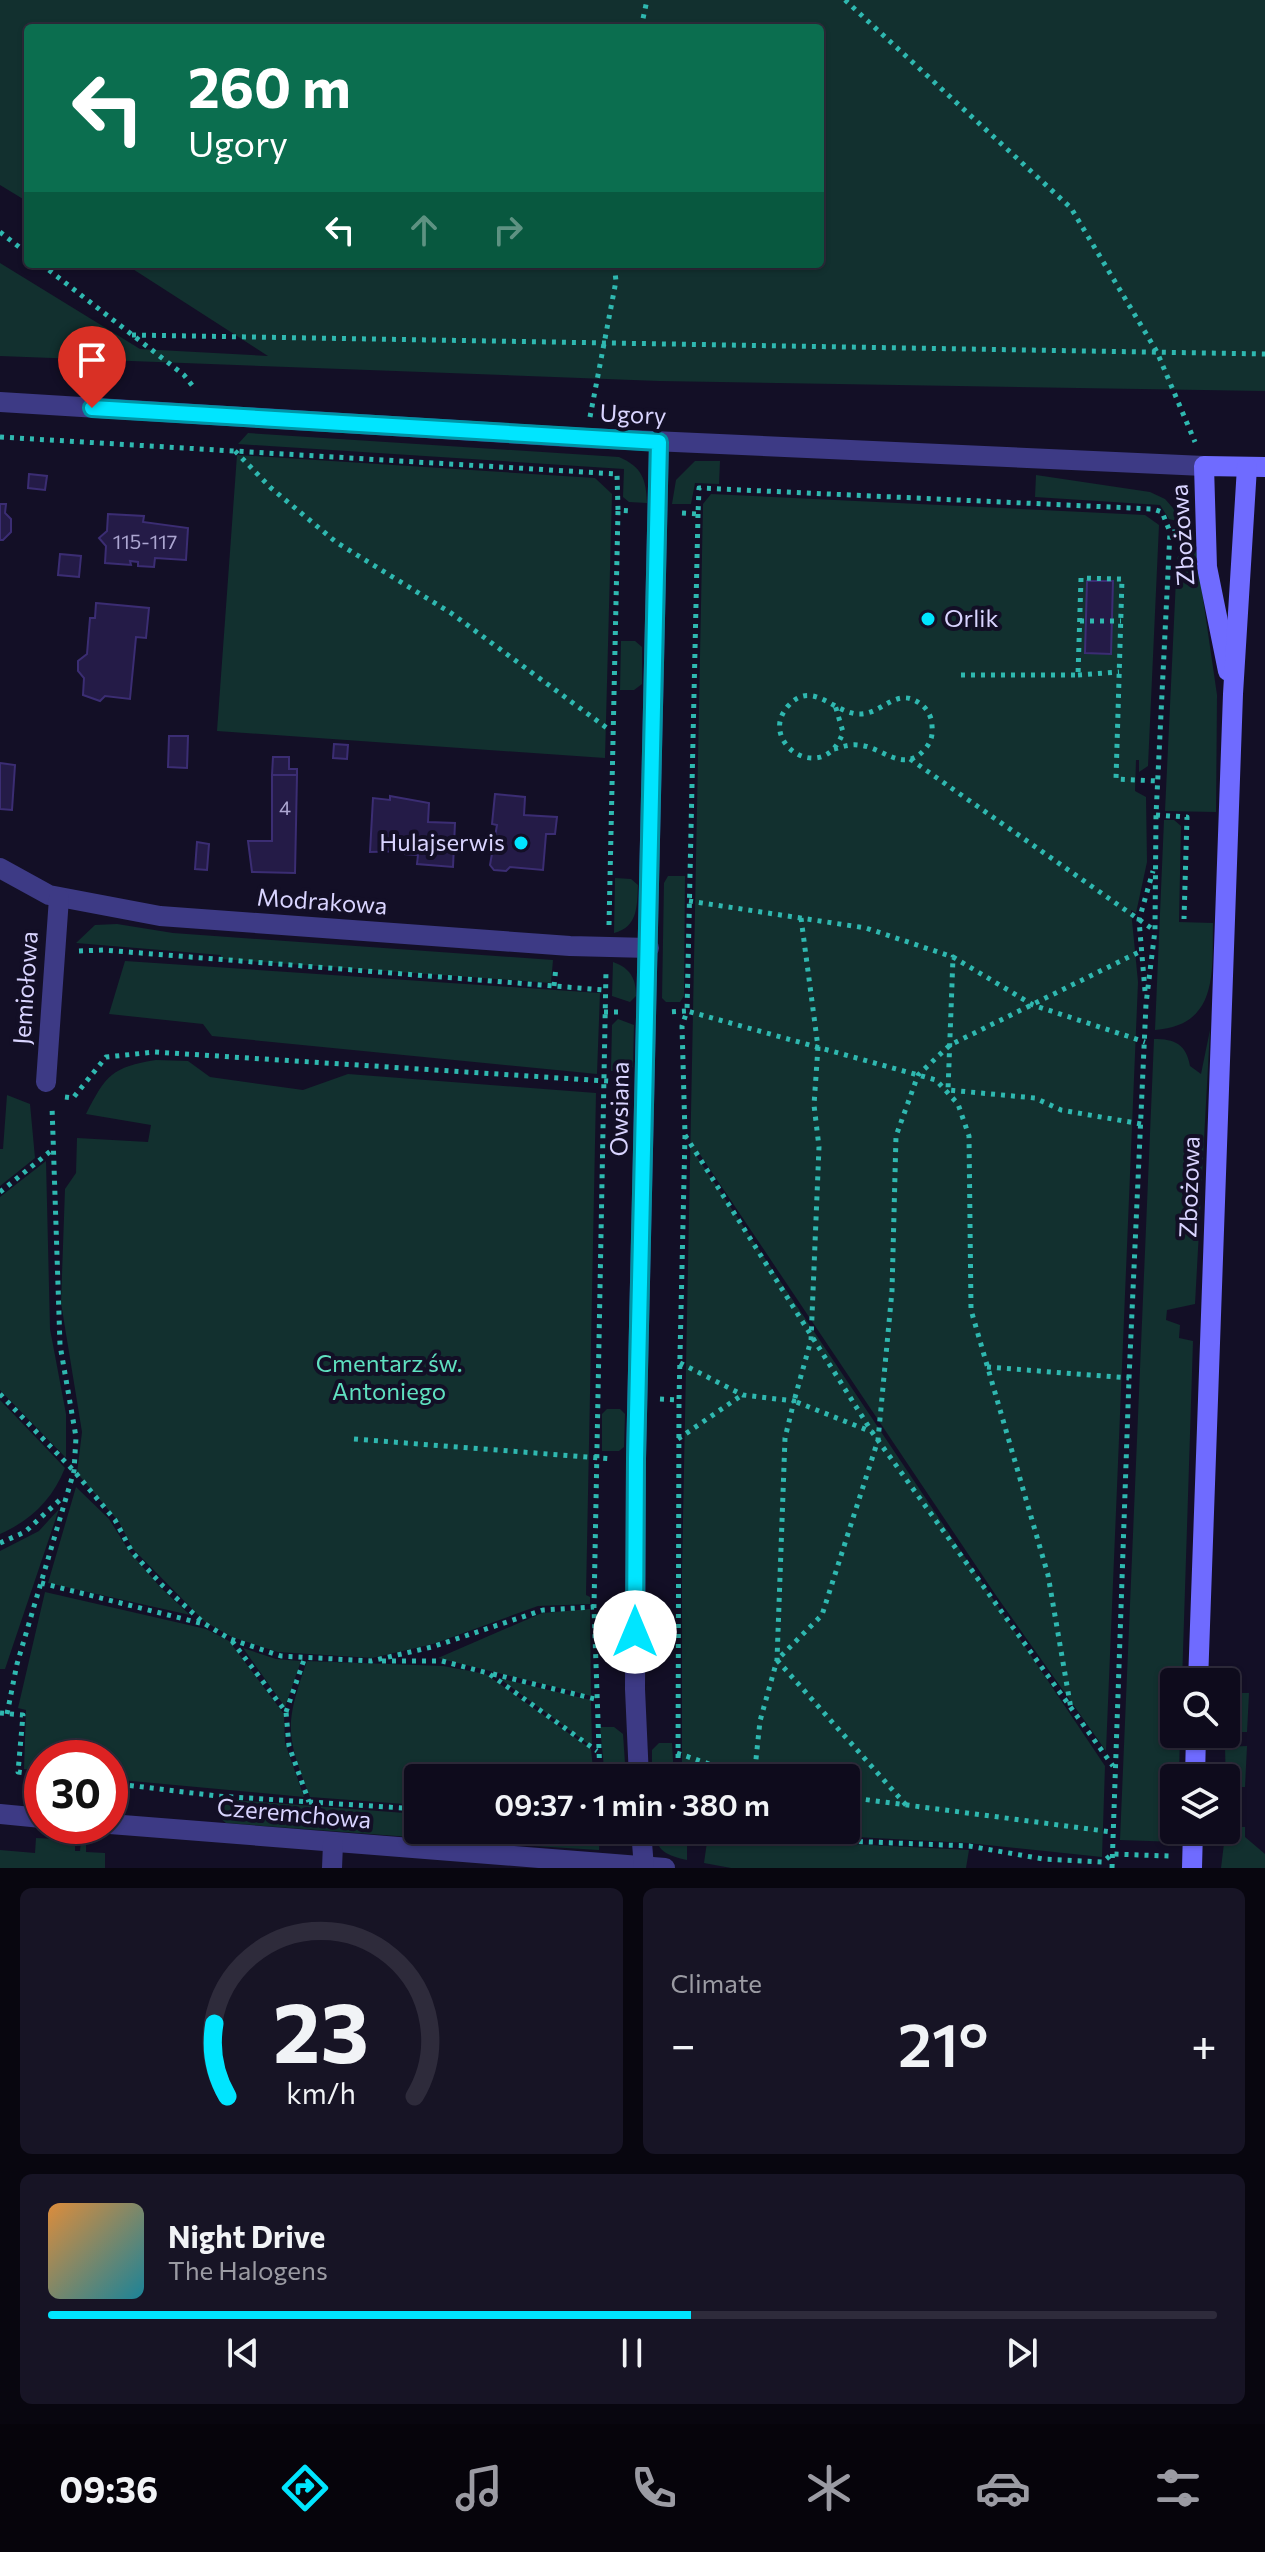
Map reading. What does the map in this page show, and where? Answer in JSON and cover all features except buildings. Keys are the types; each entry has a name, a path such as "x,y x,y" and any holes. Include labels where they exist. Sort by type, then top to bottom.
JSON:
{"street":[{"name":"Ugory","path":"0,402 659,442 1256,467"},
{"name":"Owsiana","path":"638,1764 635,1689 636,1459 647,1083 659,442"},
{"name":"Zbożowa","path":"1204,466 1207,567 1233,694"},
{"name":"Zbożowa","path":"1198,1668 1233,694 1256,467"},
{"name":"Modrakowa","path":"0,868 39,891 59,898 160,916 649,948"},
{"name":"Jemiołowa","path":"46,1082 59,898"},
{"path":"0,1814 24,1816"},
{"name":"Czeremchowa","path":"128,1826 665,1868"},
{"path":"332,1868 333,1844"},
{"path":"642,1844 644,1866"}],"path":[{"path":"642,24 647,0"},
{"path":"845,0 1071,208 1157,352 1204,466"},
{"path":"0,232 24,251"},
{"path":"46,268 184,375 215,415"},
{"path":"586,438 616,281 614,268"},
{"path":"132,335 1265,354"},
{"path":"0,437 617,474 596,1459 594,1607 599,1764"},
{"path":"234,449 271,488 336,542 451,613 612,731"},
{"path":"677,1764 678,1439 685,1135 682,1026 687,1011 699,488 1153,509 1162,512 1170,532 1156,815 1155,930 1146,1004 1129,1378 1112,1868"},
{"path":"618,510 698,514"},
{"path":"1170,532 1204,531"},
{"path":"1078,675 1081,578 1122,579 1116,779 1158,781"},
{"path":"1080,621 1121,621"},
{"path":"961,675 1119,672"},
{"path":"816,696 862,714 900,697 920,703 931,719 931,739 919,755 910,759 889,758 858,745 834,749 816,759 795,754 782,737 780,727 787,707 795,700 816,696"},
{"path":"834,749 843,732 835,705"},
{"path":"910,759 1155,930"},
{"path":"1156,815 1187,817 1184,919"},
{"path":"1146,1004 1139,920 1155,865"},
{"path":"689,901 866,928 953,957 1033,1005 1145,1042"},
{"path":"754,1764 760,1721 777,1660 785,1438 812,1336 819,1147 814,1105 818,1047 801,918"},
{"path":"55,949 103,950 604,990"},
{"path":"777,1660 822,1615 878,1440 892,1291 896,1136 918,1075 950,1045 1141,951"},
{"path":"948,1090 953,957"},
{"path":"604,1012 687,1011 936,1080 958,1104 969,1136 971,1310 1048,1575 1071,1709"},
{"path":"24,1773 18,1772 23,1715 4,1714 74,1471 76,1437 60,1345 51,1096 73,1098 106,1057 155,1052 647,1083"},
{"path":"948,1090 1035,1098 1061,1110 1141,1124"},
{"path":"685,1135 872,1432 1114,1767"},
{"path":"0,1192 53,1149"},
{"path":"680,1363 743,1395 794,1401 872,1432"},
{"path":"987,1367 1129,1378"},
{"path":"0,1394 74,1471 115,1520 132,1552 205,1624 230,1639 281,1656 442,1661 595,1699"},
{"path":"678,1439 743,1395"},
{"path":"599,1397 679,1400"},
{"path":"354,1439 596,1459 636,1459"},
{"path":"0,1543 25,1532 65,1494"},
{"path":"41,1583 205,1624"},
{"path":"371,1661 432,1647 543,1610 594,1607"},
{"path":"230,1639 286,1712"},
{"path":"305,1657 286,1712 289,1746 309,1802"},
{"path":"777,1660 906,1805"},
{"path":"488,1673 598,1751"},
{"path":"677,1753 710,1764"},
{"path":"128,1785 217,1796 404,1808"},
{"path":"860,1799 1112,1832"},
{"path":"860,1840 969,1846 1043,1859 1103,1862 1112,1854 1192,1862"}],"green space":[{"path":"0,0 1265,0 1265,391 659,381 0,356 0,263 140,349 268,356 131,268 824,268 824,24 24,24 24,200 0,185"},
{"path":"248,433 619,457 638,470 647,503 629,502 623,497 624,469 238,444"},
{"path":"237,455 595,478 612,494 605,758 217,731"},
{"path":"695,461 720,461 719,484 695,483 691,504 672,504 676,480"},
{"path":"1036,475 1150,492 1165,499 1187,524 1169,519 1160,505 1035,497"},
{"path":"711,494 1145,515 1159,525 1148,766 1139,772 1139,760 1136,760 1135,791 1146,797 1147,862 1136,913 1131,910 1138,982 1106,1751 995,1594 697,1150 695,1154 1105,1766 1102,1857 968,1843 860,1837 860,1764 682,1764 682,1570 703,504"},
{"path":"1196,550 1217,695 1216,812 1165,811 1177,558 1183,551"},
{"path":"621,641 635,641 642,647 642,684 634,690 620,690"},
{"path":"1164,820 1174,820 1181,826 1179,922 1213,923 1213,960 1208,993 1201,1007 1191,1018 1176,1026 1155,1030"},
{"path":"668,876 685,876 684,996 680,1002 666,1002 662,998 664,883"},
{"path":"615,878 631,879 638,885 632,921 614,933"},
{"path":"117,924 173,933 553,960 551,983 221,959 221,955 76,943 95,925"},
{"path":"125,961 600,993 597,1074 212,1036 203,1024 109,1014"},
{"path":"613,962 624,967 633,979 636,996 630,1002 612,996"},
{"path":"618,1019 634,1025 633,1067 627,1071 611,1071 612,1025"},
{"path":"1210,1030 1195,1304 1167,1310 1166,1320 1180,1325 1179,1338 1193,1341 1182,1668 1160,1668 1160,1748 1180,1748 1179,1764 1160,1764 1160,1841 1120,1840 1154,1039 1178,1044 1186,1052 1190,1066 1201,1074"},
{"name":"Cmentarz św. Antoniego","path":"156,1060 188,1061 210,1077 303,1090 348,1074 596,1093 586,1595 590,1597 590,1604 538,1606 433,1644 372,1658 278,1652 232,1637 205,1622 133,1549 119,1522 77,1473 82,1432 61,1303 65,1189 76,1173 77,1138 148,1142 151,1125 86,1114 99,1090 112,1075 129,1066"},
{"path":"7,1095 30,1104 35,1158 0,1186 0,1149 3,1149"},
{"path":"46,1161 50,1329 66,1414 66,1458 0,1390 0,1197"},
{"path":"0,1400 65,1468 54,1490 39,1508 0,1534"},
{"path":"607,1409 620,1409 625,1414 624,1447 619,1451 602,1451 602,1414"},
{"path":"76,1487 109,1519 129,1551 160,1587 190,1615 48,1583"},
{"path":"59,1509 5,1669 0,1669 0,1551 39,1531"},
{"path":"45,1592 206,1629 229,1641 284,1714 285,1743 304,1797 128,1781 128,1740 25,1740 26,1710 18,1708"},
{"path":"590,1609 591,1696 438,1658 542,1613"},
{"path":"243,1648 276,1659 301,1661 285,1707"},
{"path":"307,1661 443,1666 486,1674 591,1749 593,1764 404,1764 404,1804 310,1797 292,1743 295,1700"},
{"path":"499,1678 591,1700 592,1747"},
{"path":"1240,1693 1249,1693 1247,1732 1240,1732"},
{"path":"600,1727 614,1727 623,1734 625,1764 604,1764"},
{"path":"659,1743 672,1743 673,1764 652,1764 652,1750"},
{"path":"1247,1746 1245,1787 1240,1787 1240,1764 1225,1764 1225,1748"},
{"path":"221,1799 404,1813 404,1837 226,1823 219,1817"},
{"path":"1240,1827 1245,1827 1245,1837 1265,1854 1265,1868 1221,1868 1224,1844 1240,1844"},
{"path":"36,1844 75,1844 75,1851 80,1851 81,1844 86,1844 86,1852 105,1853 105,1868 0,1868 0,1850 35,1853"},
{"path":"533,1844 599,1844 599,1850"},
{"path":"658,1844 687,1844 687,1860 674,1857"},
{"path":"707,1844 851,1844 969,1850 966,1868 731,1868 704,1863"}],"place":[{"name":"Orlik","path":"928,619"},
{"name":"Hulajserwis","path":"521,843"}],"route":[{"path":"92,408 659,442 647,1083 636,1459 635,1632"}]}
